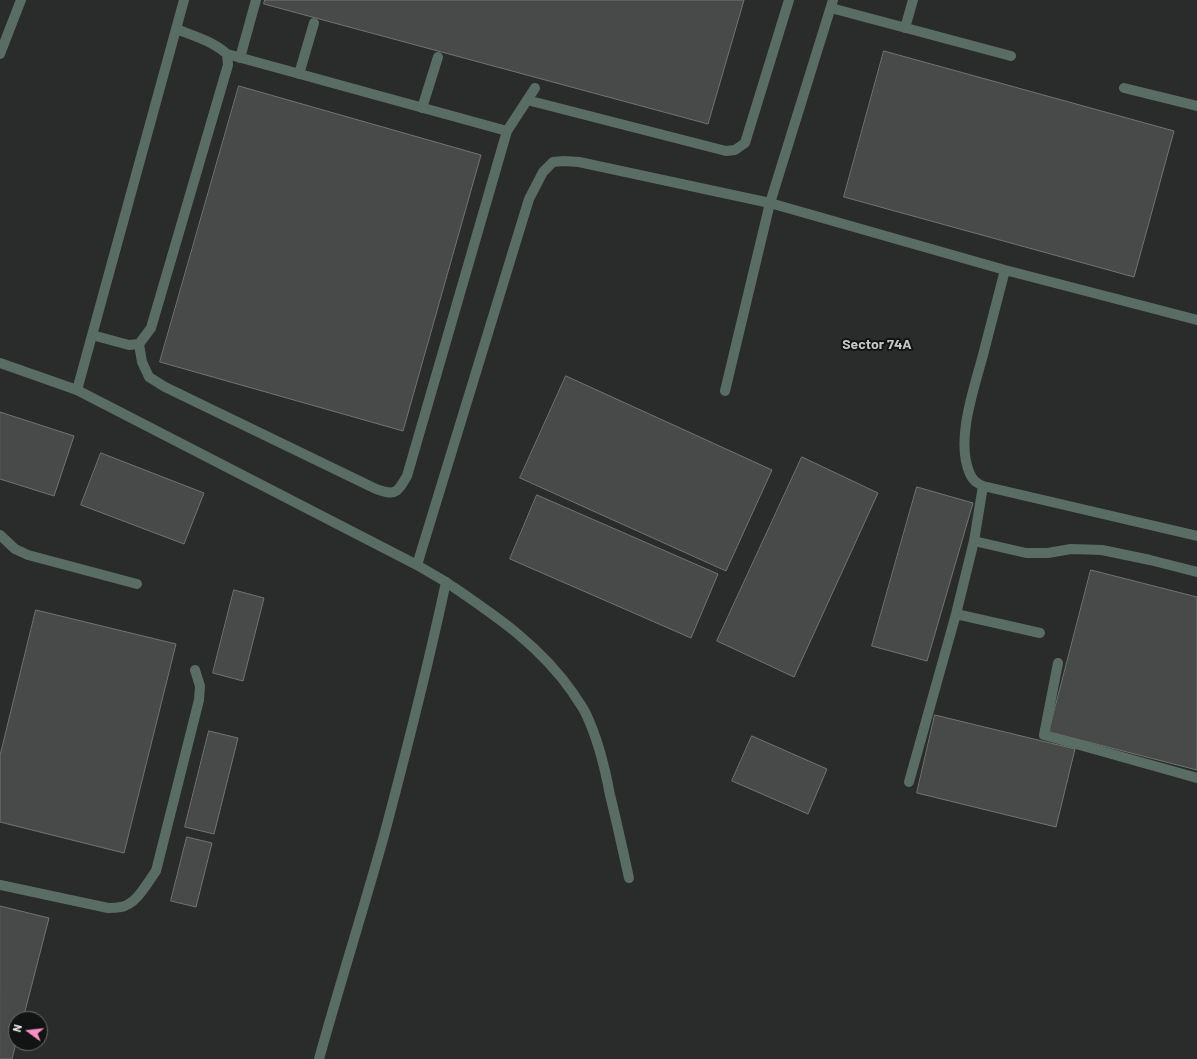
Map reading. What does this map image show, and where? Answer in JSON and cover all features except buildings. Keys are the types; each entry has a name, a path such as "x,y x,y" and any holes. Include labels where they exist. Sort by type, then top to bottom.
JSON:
{"street":[{"path":"0,54 20,0"},
{"path":"77,390 184,0"},
{"path":"240,58 256,0"},
{"path":"527,100 726,151 735,150 745,143 789,0"},
{"path":"905,28 913,0"},
{"path":"725,391 770,202 832,4 905,28 1011,56"},
{"path":"299,74 314,23"},
{"path":"176,29 211,42 227,54 507,131"},
{"path":"227,54 228,64 151,328 139,344 142,362 149,377 165,387 376,489 389,493 396,492 407,476 507,131 535,88"},
{"path":"422,108 438,57"},
{"path":"1124,88 1197,106"},
{"path":"417,564 529,199 543,172 553,162 579,162 770,202 1005,270 1197,320"},
{"path":"1005,270 967,415 965,431 967,464 970,475 974,481 983,486 1197,536"},
{"path":"92,335 129,345 139,344"},
{"path":"0,363 77,390 417,564 500,618 531,645 564,680 586,713 597,742 607,778 629,878"},
{"path":"909,782 956,614 974,541 983,486"},
{"path":"0,535 16,549 28,555 137,584"},
{"path":"974,541 1026,553 1048,553 1071,549 1102,550 1197,572"},
{"path":"319,1059 342,974 385,832 422,686 446,582"},
{"path":"956,614 1040,633"},
{"path":"1058,663 1044,734 1197,778"},
{"path":"0,885 108,908 121,907 130,903 142,891 156,871 199,700 200,686 195,670"}],"district":[{"name":"Sector 74A","path":"877,344"}]}
